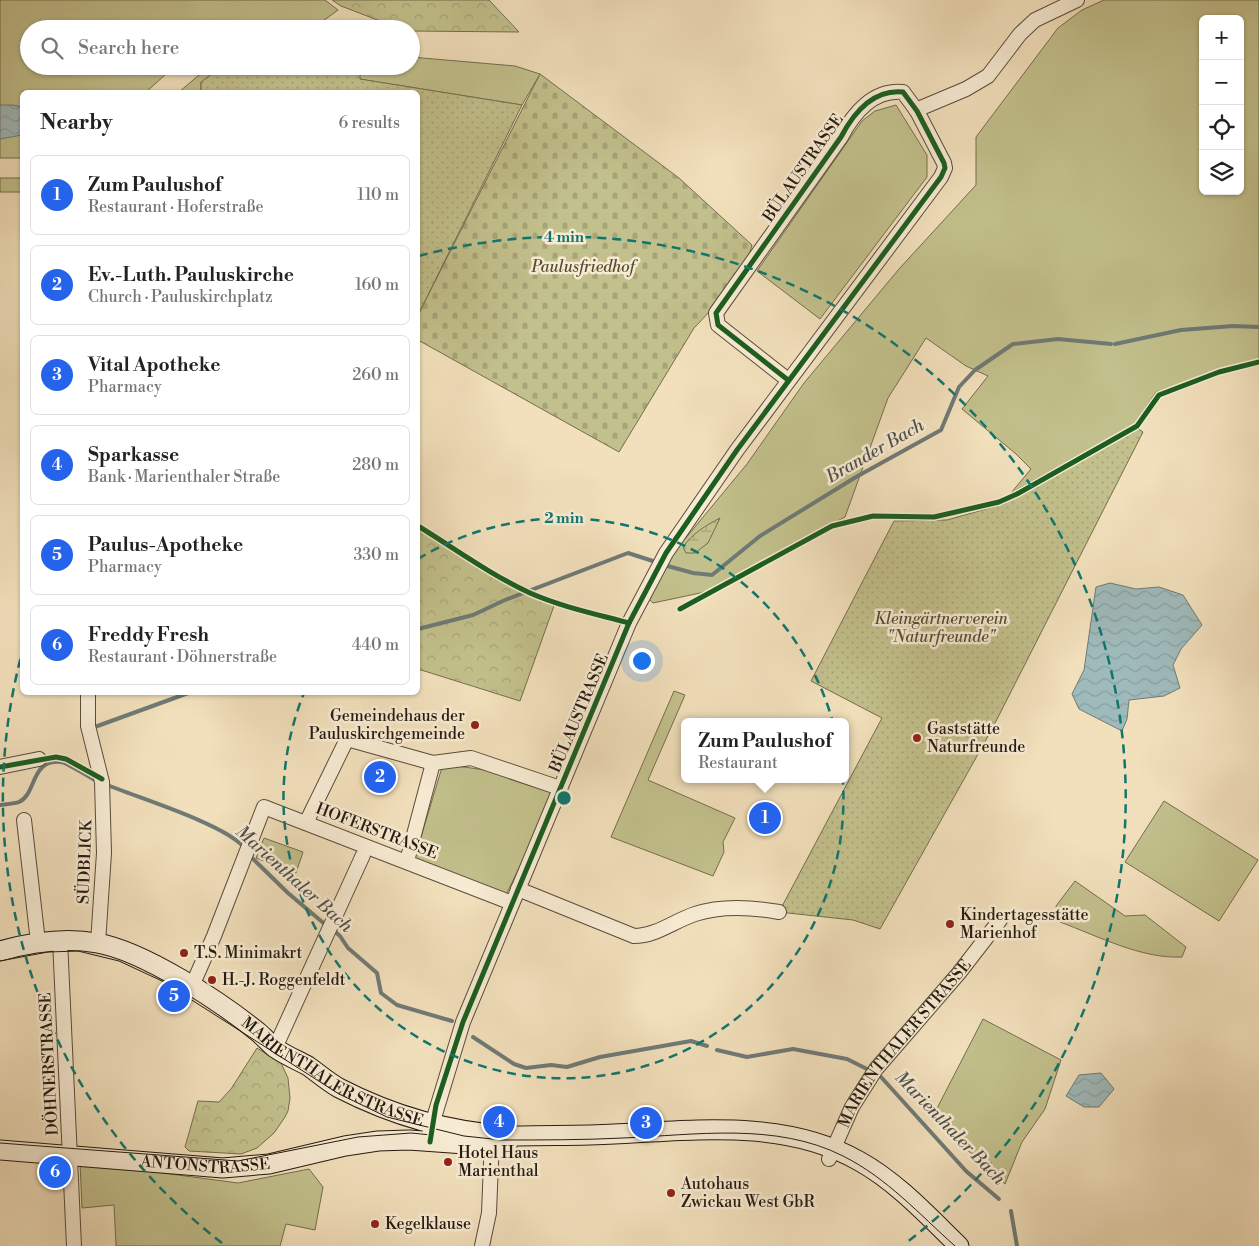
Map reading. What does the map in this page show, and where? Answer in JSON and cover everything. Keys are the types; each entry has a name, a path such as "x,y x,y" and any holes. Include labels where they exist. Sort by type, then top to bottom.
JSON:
{"main road":[{"name":"MARIENTHALER STRASSE","path":"0,951 38,942 60,940 98,943 160,968 192,986 258,1032 275,1048 307,1066 337,1087 430,1133 492,1141 677,1130 729,1130 790,1136 876,1171 959,1246"},
{"path":"378,1141 388,1129 384,1110"},
{"name":"MARIENTHALER STRASSE","path":"409,1140 430,1133"},
{"name":"ANTONSTRASSE","path":"0,1150 223,1168 269,1164 345,1146 378,1141 409,1140"},
{"name":"MARIENTHALER STRASSE","path":"831,1154 872,1184 943,1246"}],"street":[{"path":"916,110 966,89 988,76 1020,34 1035,20 1077,0"},
{"name":"BÜLAUSTRASSE","path":"430,1133 456,1040 463,1022 629,623 655,572 666,552 788,380 941,177 945,168 944,163 916,110 902,92 895,91 882,95 860,107 841,138 716,313 718,324 788,380"},
{"name":"SÜDBLICK","path":"88,695 88,726 103,785 104,853 98,943"},
{"path":"306,823 347,739 433,763 471,758 560,788"},
{"path":"0,767 38,759"},
{"path":"407,861 433,763"},
{"name":"HOFERSTRASSE","path":"192,986 214,936 264,807 512,903"},
{"path":"24,820 38,942"},
{"path":"275,1048 335,921 363,855"},
{"path":"518,889 634,936 646,936 706,911 752,908 779,912"},
{"name":"MARIENTHALER STRASSE","path":"831,1154 852,1106 874,1072 949,986 1000,920"},
{"name":"DÖHNERSTRASSE","path":"60,940 74,1246"},
{"path":"482,1246 489,1213 492,1141"}],"green space":[{"path":"0,0 325,0 338,10 324,20 20,20 20,75 165,75 148,90 20,90 20,158 0,158"},
{"path":"332,0 489,0 519,32 420,31 420,20 378,20 341,6"},
{"path":"1104,0 1259,0 1259,359 1156,392 1135,424 1011,493 1031,469 962,409 988,376 966,366 926,338 888,398 845,517 705,592 653,603 641,592 747,464 804,383 899,269 976,185 976,137 1058,28 1082,10"},
{"path":"420,58 515,66 540,74 522,105 359,79 360,75 420,75"},
{"name":"Paulusfriedhof","path":"540,74 679,178 752,245 749,255 736,277 710,311 694,328 619,452 420,341 420,311"},
{"path":"199,75 325,75 201,82 201,90 181,90"},
{"path":"210,75 360,75 360,79 522,105 420,311 420,90 201,90 201,82"},
{"path":"896,105 927,155 927,177 820,319 757,271 862,121 875,111"},
{"path":"0,178 20,178 20,192 0,192"},
{"name":"Kleingärtnerverein \"Naturfreunde\"","path":"1137,428 1143,432 991,731 880,929 853,920 779,912 882,718 811,681 894,521 947,520 1004,504"},
{"path":"720,518 708,543 695,553 686,553 683,547 691,538 704,527"},
{"path":"420,527 511,584 555,603 520,701 420,670"},
{"path":"674,691 685,695 648,780 735,818 723,842 724,852 713,876 611,837"},
{"path":"443,764 499,772 551,792 533,839 506,895 414,860"},
{"path":"1164,801 1258,860 1219,921 1125,862"},
{"path":"264,838 303,852 296,873 256,858"},
{"path":"1075,881 1125,916 1145,915 1186,947 1182,957 1167,957 1120,946 1060,922 1056,906"},
{"path":"983,1019 1061,1060 1045,1109 1022,1142 1005,1184 932,1118"},
{"path":"257,1048 281,1063 288,1078 290,1098 285,1117 274,1133 257,1148 241,1154 189,1151 185,1147 198,1101 219,1102 231,1089"},
{"path":"80,1162 238,1183 309,1169 323,1187 315,1230 286,1224 280,1246 116,1246 114,1205 82,1208"}],"water":[{"path":"0,105 20,107 20,135 0,139"},
{"path":"1110,583 1136,589 1159,587 1183,595 1202,625 1181,649 1173,665 1180,688 1164,696 1129,700 1127,719 1122,731 1079,709 1072,694 1084,670 1096,587"},
{"path":"1101,1073 1114,1089 1099,1107 1084,1107 1066,1096 1079,1075"}],"waterway":[{"name":"Brander Bach","path":"1115,344 1181,330 1233,326 1259,327"},
{"name":"Brander Bach","path":"664,565 693,573 712,575 760,536 856,477 941,430 959,387 975,370 1013,344 1058,339 1111,344"},
{"name":"Brander Bach","path":"420,628 473,615 505,600 628,553 656,562"},
{"name":"Brander Bach","path":"92,728 183,695"},
{"name":"Marienthaler Bach","path":"0,805 17,803 25,798 39,771 51,763 65,763 99,782"},
{"name":"Marienthaler Bach","path":"105,784 199,820 218,829 244,847"},
{"name":"Marienthaler Bach","path":"249,855 288,893 327,926"},
{"name":"Marienthaler Bach","path":"333,930 340,936 348,948 377,973 381,993 397,1005 452,1021"},
{"name":"Marienthaler Bach","path":"473,1037 514,1064 526,1068 551,1065 567,1067 600,1057 691,1041 707,1046"},
{"name":"Marienthaler Bach","path":"717,1050 747,1057 793,1049 847,1059 869,1070"},
{"name":"Marienthaler Bach","path":"881,1077 966,1171 999,1199"},
{"name":"Marienthaler Bach","path":"1011,1211 1017,1246"}],"tram line":[{"path":"0,961 48,952 78,951 119,961 162,981 339,1094 387,1117 464,1136 502,1140 562,1140 735,1133 790,1138 817,1145 843,1156 874,1175 902,1197 955,1246"},
{"path":"0,1143 238,1161 358,1137 411,1133 431,1135"}],"cycle path":[{"path":"430,1142 436,1105 463,1022 629,623 666,553 737,450 941,177 945,168 944,163 917,111 903,92 892,92 882,95 873,99 858,112 716,313 718,325 788,380"},
{"path":"680,609 832,526 873,516 934,517 999,502 1017,494 1137,426 1159,395 1219,372 1259,362"},
{"path":"420,527 487,570 530,593 567,606 629,623"},
{"path":"0,767 56,757 66,759 102,779"}],"place":[{"name":"Gemeindehaus der Pauluskirchgemeinde","path":"475,725"},
{"name":"Gaststätte Naturfreunde","path":"917,738"},
{"name":"Ev.-Luth. Pauluskirche","path":"380,777"},
{"name":"Zum Paulushof","path":"765,818"},
{"name":"Kindertagesstätte Marienhof","path":"950,924"},
{"name":"T.S. Minimakrt","path":"184,953"},
{"name":"H.-J. Roggenfeldt","path":"212,980"},
{"name":"Paulus-Apotheke","path":"174,996"},
{"name":"Sparkasse","path":"499,1122"},
{"name":"Vital Apotheke","path":"646,1123"},
{"name":"Hotel Haus Marienthal","path":"448,1162"},
{"name":"Freddy Fresh","path":"55,1172"},
{"name":"Autohaus Zwickau West GbR","path":"671,1193"},
{"name":"Kegelklause","path":"375,1224"}]}
